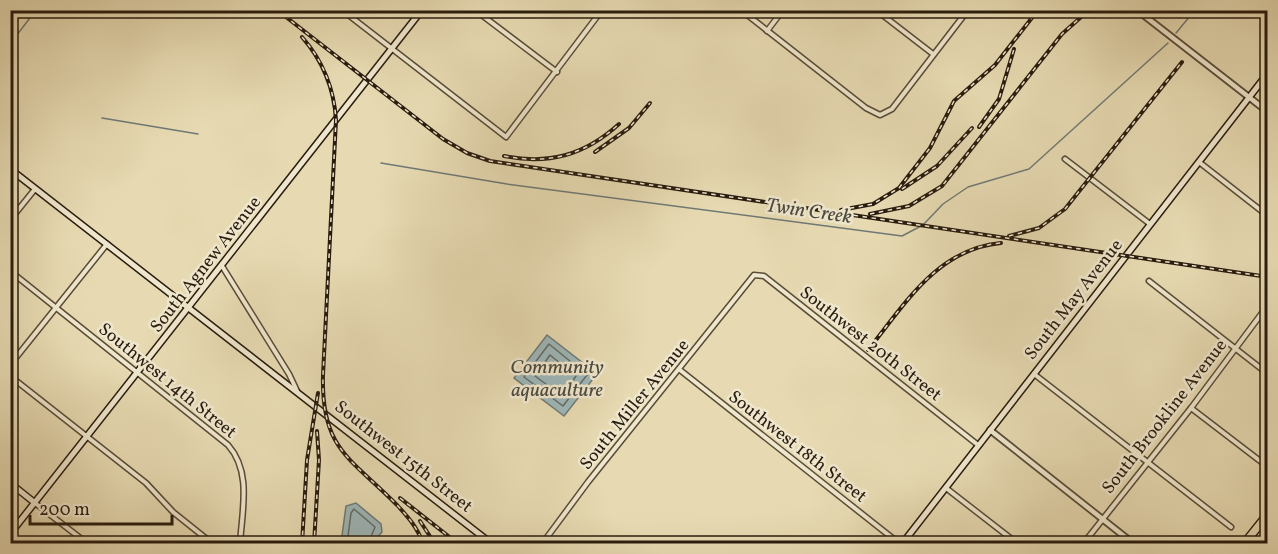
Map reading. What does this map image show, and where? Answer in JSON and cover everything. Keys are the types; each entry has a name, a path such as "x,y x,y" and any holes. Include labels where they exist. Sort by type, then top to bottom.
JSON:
{"highway":[{"path":"1244,543 1268,514"}],"main road":[{"name":"South Agnew Avenue","path":"10,534 422,10"},
{"name":"South May Avenue","path":"901,543 1268,73"},
{"name":"Southwest 15th Street","path":"10,170 492,543"},
{"path":"10,483 35,502"}],"street":[{"path":"342,10 506,137 602,10"},
{"path":"475,10 557,72"},
{"path":"741,10 867,108 880,115 892,109 968,10"},
{"path":"767,31 783,10"},
{"path":"876,10 933,54"},
{"path":"1137,10 1268,112"},
{"path":"1065,159 1150,224"},
{"path":"1199,162 1268,216"},
{"path":"10,220 35,189"},
{"path":"10,365 107,244"},
{"name":"Southwest 15th Street","path":"222,266 297,392"},
{"name":"Southwest 14th Street","path":"10,271 221,438 235,453 241,465 243,480 240,543"},
{"name":"Southwest 20th Street","path":"746,282 754,275 764,276 978,445"},
{"path":"1149,281 1268,374"},
{"name":"South Miller Avenue","path":"542,543 588,482 680,370 746,282"},
{"name":"South Brookline Avenue","path":"1083,543 1191,408 1268,305"},
{"name":"Southwest 18th Street","path":"680,370 901,543"},
{"path":"1034,374 1230,527"},
{"path":"10,376 146,483 173,512 213,543"},
{"path":"1191,408 1268,467"},
{"path":"990,430 1134,543"},
{"path":"945,488 1018,543"},
{"path":"35,502 88,543"}],"water":[{"name":"Community aquaculture","path":"547,335 597,374 564,416 514,378"},
{"path":"356,503 381,524 382,532 372,543 341,543 346,506"}],"waterway":[{"name":"Twin Creek","path":"10,44 36,10"},
{"name":"Twin Creek","path":"1176,33 1195,10"},
{"name":"Twin Creek","path":"381,163 507,184 902,236 923,225 943,204 968,187 1029,169 1168,43"},
{"name":"Twin Creek","path":"102,118 198,134"}],"railway":[{"path":"277,10 443,139 467,153 490,161 1268,277"},
{"path":"841,210 873,204 899,188 930,148 954,101 995,65 1038,10"},
{"path":"870,214 909,206 942,186 1062,34 1089,10"},
{"path":"302,37 316,56 326,76 333,97 336,120 323,375 327,420 333,437 342,450 405,514 423,544"},
{"path":"979,127 999,99 1014,49"},
{"path":"1009,236 1039,228 1065,209 1182,62"},
{"path":"595,152 629,128 650,103"},
{"path":"504,156 536,159 566,155 593,143 619,124"},
{"path":"902,189 937,166 972,128"},
{"path":"868,350 909,298 941,267 978,247 1001,243"},
{"path":"302,544 307,460 318,393"},
{"path":"314,544 319,460 317,431"},
{"path":"400,498 452,539"},
{"path":"420,521 435,544"}]}
